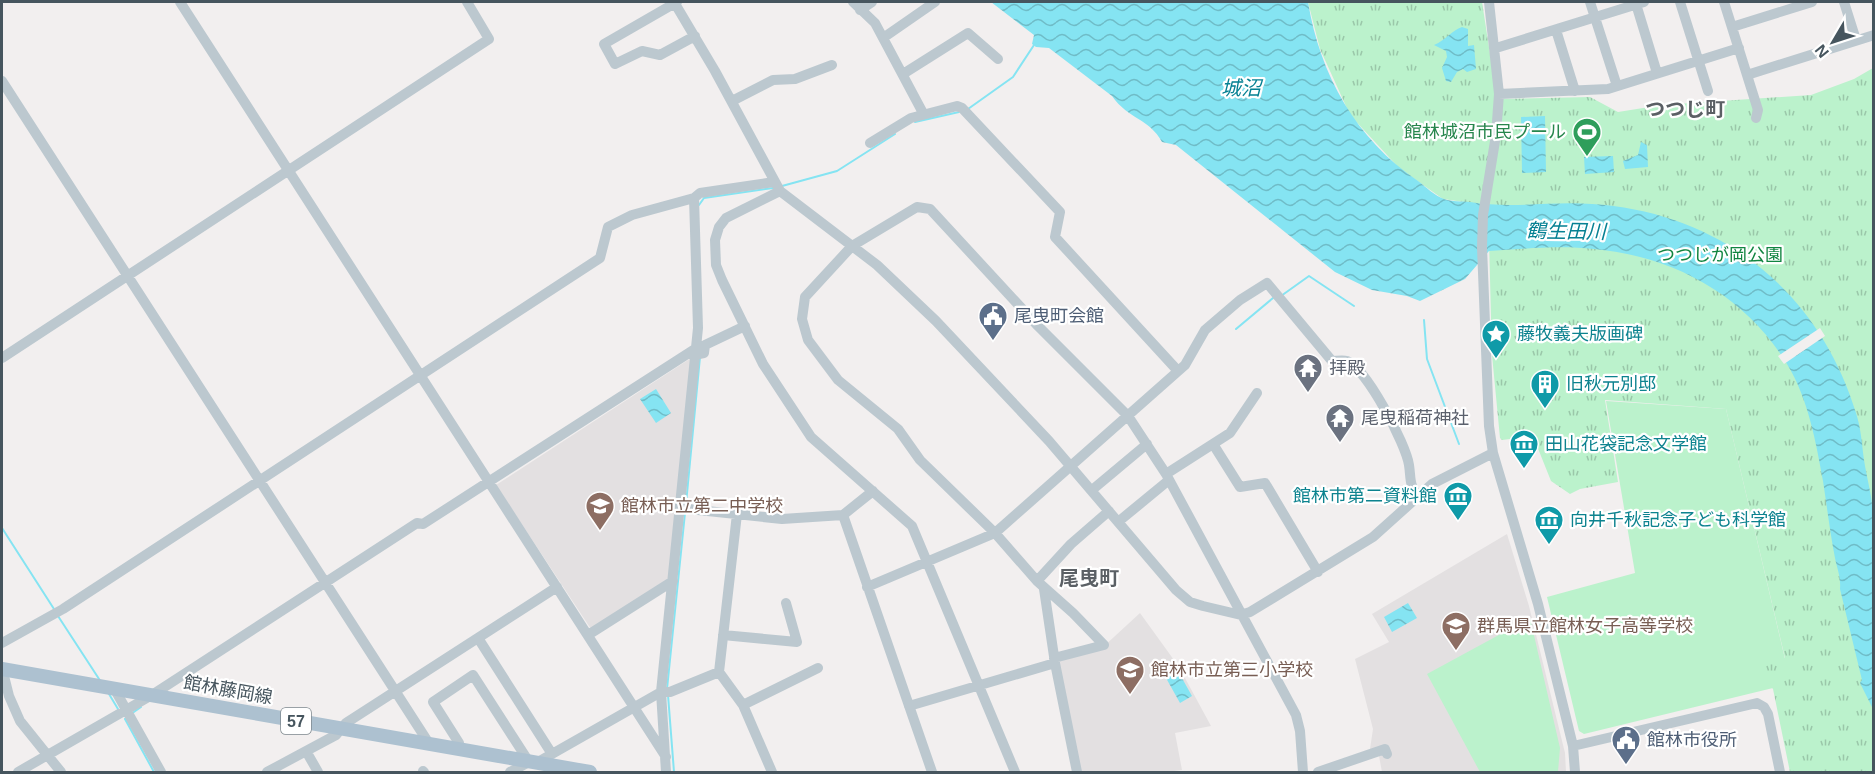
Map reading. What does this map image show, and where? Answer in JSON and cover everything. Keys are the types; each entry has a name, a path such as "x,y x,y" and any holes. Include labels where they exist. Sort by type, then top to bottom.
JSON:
{"main road":[{"name":"館林藤岡線","path":"2,669 590,772"}],"street":[{"path":"180,2 666,757"},
{"path":"2,358 489,39 467,2"},
{"path":"695,36 660,55 642,51 615,64 604,44 675,2 695,36 732,101 777,187 887,273 936,321 1071,466 1185,598 1203,606 1241,615 1250,612 1373,537 1417,495 1438,481 1493,453"},
{"path":"857,6 872,2"},
{"path":"883,38 935,2"},
{"path":"1590,2 1617,86"},
{"path":"1680,2 1708,91"},
{"path":"1724,2 1758,110 1756,118"},
{"path":"1732,27 1812,2"},
{"path":"1844,2 1856,40"},
{"path":"1493,3 1499,94 1496,135 1486,189 1482,272 1486,396 1493,453 1538,604 1573,746 1575,772"},
{"path":"1496,48 1640,3 1658,73"},
{"path":"857,6 874,23 923,114"},
{"path":"1556,30 1575,91"},
{"path":"903,74 968,33 998,59"},
{"path":"1747,75 1874,34"},
{"path":"1499,94 1575,91 1617,86 1739,48"},
{"path":"732,101 772,80 795,79 832,65"},
{"path":"2,81 397,690 430,745"},
{"path":"870,143 903,121 923,114 957,106 965,111 1030,183 1057,207 1060,212 1055,237 1178,371"},
{"path":"2,643 56,612 260,481 600,258 608,227 632,215 694,198 700,193 777,187"},
{"path":"777,187 726,218 717,233 716,265 763,364 811,437 912,526 1015,772"},
{"path":"666,772 661,692 698,327 694,198"},
{"path":"909,706 1104,645 1041,585 995,533 920,460 898,429 838,380 808,340 802,319 805,297 852,246 917,207 930,209 1038,326 1128,416 1168,477 1299,722 1303,772"},
{"path":"867,586 995,533 1185,365 1205,330 1263,284 1271,285 1332,361 1346,361 1361,372 1401,444 1409,464 1410,487 1417,495"},
{"path":"18,772 129,714 152,695 417,523 423,524 694,352 704,353 705,345 711,341 745,326"},
{"path":"1118,522 1168,477 1230,433 1257,393"},
{"path":"1092,490 1147,444"},
{"path":"1213,444 1240,487 1265,483 1318,572"},
{"path":"679,508 782,519 843,515 873,491"},
{"path":"1077,772 1041,585 1071,544 1108,511"},
{"path":"737,513 719,672 743,705 772,772"},
{"path":"843,515 932,772"},
{"path":"588,635 673,581"},
{"path":"274,771 336,735 346,723 557,587"},
{"path":"723,635 797,642 786,603"},
{"path":"478,638 552,754"},
{"path":"743,705 818,668"},
{"path":"2,669 9,696 20,721 61,772"},
{"path":"510,772 552,754 661,692 670,692 719,672"},
{"path":"459,750 459,743 433,702 473,675 533,763"},
{"path":"114,688 161,772"},
{"path":"1573,746 1757,703 1764,707 1768,714 1780,772"},
{"path":"1318,772 1385,749 1387,754"},
{"path":"306,752 318,772"}],"shaded area":[{"name":"館林市立第二中学校","path":"691,358 669,578 591,629 496,485"},
{"name":"群馬県立館林女子高等学校","path":"1507,534 1529,606 1565,753 1566,772 1382,772 1379,756 1373,757 1370,749 1373,729 1355,659 1389,642 1372,614"},
{"name":"館林市立第三小学校","path":"1140,613 1179,667 1211,726 1175,733 1182,770 1080,772 1057,659 1102,648"}],"green space":[{"name":"つつじが岡公園","path":"1308,2 1482,2 1497,99 1590,97 1618,112 1662,105 1811,95 1854,79 1873,68 1873,772 1790,772 1773,689 1756,669 1785,658 1726,409 1605,400 1618,482 1580,489 1570,494 1551,481 1533,436 1502,440 1500,438 1492,355 1489,240 1471,203 1443,199 1399,168 1350,115 1320,49"},
{"path":"1606,401 1726,409 1785,659 1773,688 1584,734 1579,731 1547,597 1635,573"},
{"path":"1530,618 1560,748 1558,772 1480,772 1427,674"}],"water":[{"name":"城沼","path":"991,2 1308,2 1322,55 1344,103 1376,146 1437,196 1450,201 1485,204 1577,203 1639,210 1682,223 1722,241 1758,266 1790,295 1817,330 1839,369 1858,419 1873,511 1873,709 1860,683 1862,680 1840,589 1823,481 1806,406 1787,364 1770,340 1728,299 1679,270 1652,260 1623,253 1568,247 1489,251 1465,279 1420,301 1407,296 1372,290 1335,272 1176,145 1162,142 1151,128 1125,110 1112,96 1049,48 1036,47 1032,44 1034,35"},
{"path":"1462,27 1468,29 1468,46 1474,45 1476,69 1467,72 1463,69 1457,72 1451,82 1446,81 1442,68 1447,57 1446,51 1434,45"},
{"path":"1545,116 1546,172 1522,173 1521,117"},
{"path":"1641,142 1647,145 1648,167 1625,169 1623,161 1638,155"},
{"path":"1613,156 1614,172 1585,174 1584,157"},
{"path":"656,389 671,413 656,423 640,399"},
{"path":"1408,603 1417,618 1392,632 1384,617"},
{"path":"1178,671 1192,696 1180,703 1166,678"}],"pier":[{"path":"1820,328 1825,336 1784,364 1778,356"}],"waterway":[{"path":"968,109 1013,77 1034,45"},
{"path":"915,122 959,112"},
{"path":"782,186 837,171 895,134"},
{"path":"699,205 704,198 773,188"},
{"path":"1281,296 1309,276 1354,306"},
{"path":"1236,329 1273,298"},
{"path":"1424,320 1427,359 1459,444"},
{"path":"686,504 700,357"},
{"path":"667,689 685,513"},
{"path":"2,528 54,609"},
{"path":"58,616 101,682"},
{"path":"109,694 118,709"},
{"path":"668,695 674,772"},
{"path":"131,714 141,707"},
{"path":"127,718 125,719 154,772"}],"place":[{"name":"館林城沼市民プール","path":"1587,158"},
{"name":"尾曳町会館","path":"993,342"},
{"name":"藤牧義夫版画碑","path":"1496,360"},
{"name":"拝殿","path":"1308,394"},
{"name":"旧秋元別邸","path":"1545,410"},
{"name":"尾曳稲荷神社","path":"1340,444"},
{"name":"田山花袋記念文学館","path":"1524,470"},
{"name":"館林市第二資料館","path":"1458,522"},
{"name":"館林市立第二中学校","path":"600,532"},
{"name":"向井千秋記念子ども科学館","path":"1549,546"},
{"name":"群馬県立館林女子高等学校","path":"1456,652"},
{"name":"館林市立第三小学校","path":"1130,696"},
{"name":"館林市役所","path":"1626,766"}],"district":[{"name":"つつじ町","path":"1685,109"},
{"name":"尾曳町","path":"1089,578"}],"water label":[{"name":"鶴生田川","path":"1566,231"}]}
